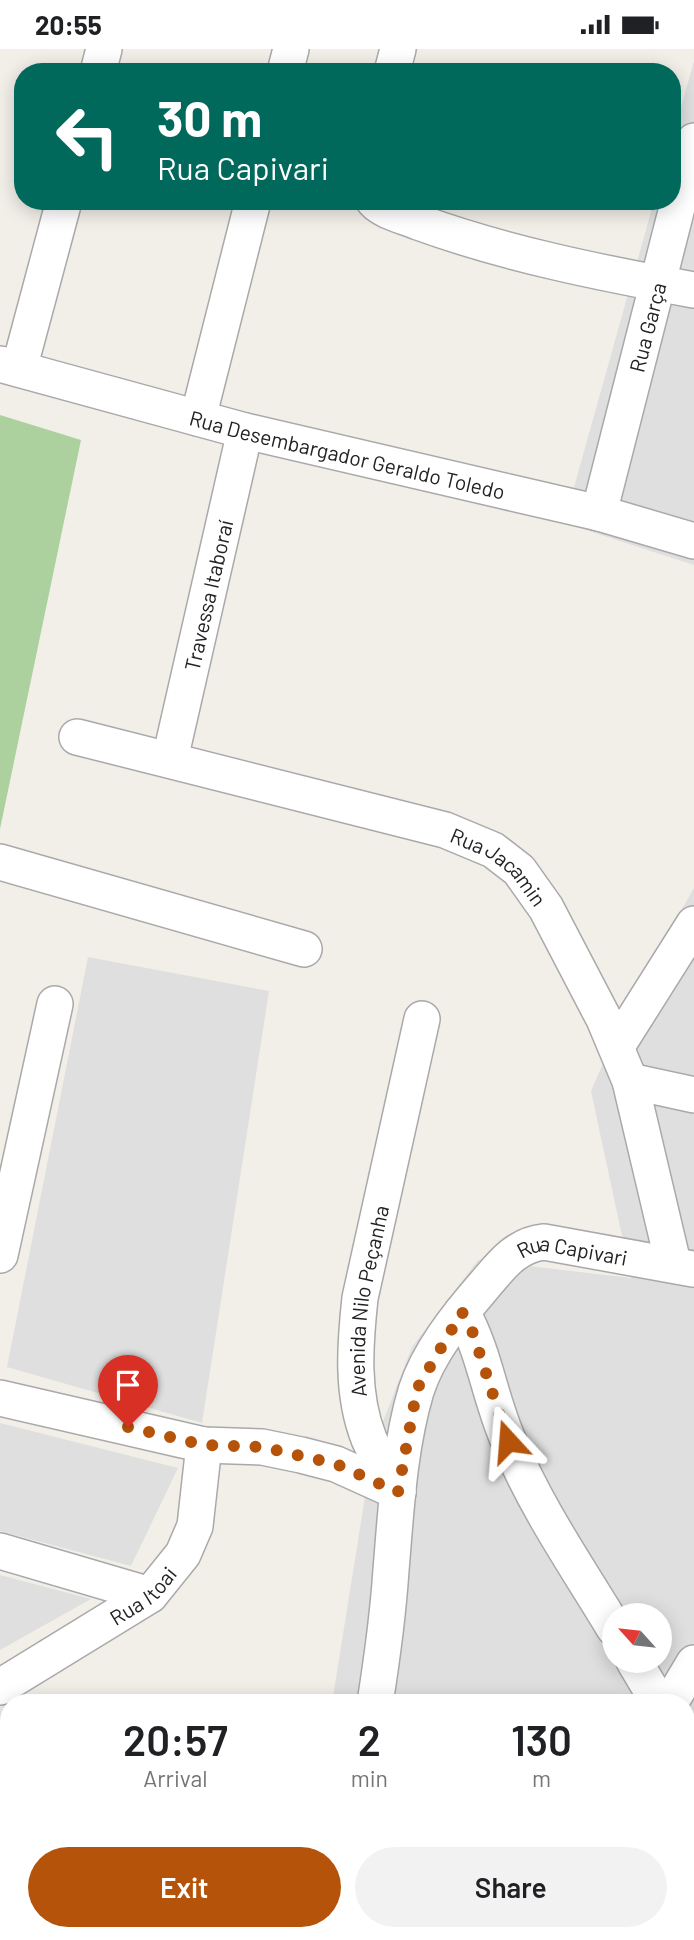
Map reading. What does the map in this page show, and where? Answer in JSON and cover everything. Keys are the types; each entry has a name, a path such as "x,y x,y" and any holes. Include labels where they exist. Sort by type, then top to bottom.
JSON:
{"street":[{"name":"Rua Garça","path":"681,191 694,141"},
{"path":"10,367 61,210"},
{"path":"198,418 251,210"},
{"path":"388,210 444,231 518,252 694,290"},
{"name":"Rua Garça","path":"599,513 676,210"},
{"name":"Rua Desembargador Geraldo Toledo","path":"10,367 245,431 599,513 694,541"},
{"name":"Travessa Itaboraí","path":"170,759 245,431"},
{"name":"Rua Jacamin","path":"77,737 444,830 493,850 519,870 547,908 617,1046 630,1081 683,1266"},
{"path":"0,862 304,949"},
{"path":"617,1046 694,924"},
{"path":"0,1255 55,1004"},
{"name":"Avenida Nilo Peçanha","path":"398,1492 369,1438 358,1397 355,1344 360,1298 422,1019"},
{"path":"630,1081 694,1095"},
{"name":"Rua Capivari","path":"398,1492 417,1389 462,1312 507,1259 533,1243 544,1242 683,1266"},
{"path":"462,1312 473,1333 508,1441 526,1481 602,1608"},
{"path":"0,1398 204,1445 262,1447 336,1464 398,1492 387,1622 376,1694"},
{"name":"Rua Itoai","path":"0,1687 150,1595 183,1554 195,1526 204,1445"},
{"path":"0,1551 150,1595"},
{"path":"675,1694 694,1663"},
{"path":"641,1673 654,1694"}],"shaded area":[{"path":"694,61 694,565 564,523 651,210 681,210 681,107"},
{"path":"694,888 694,1694 333,1694 373,1447 412,1347 478,1260 631,1278 591,1091 634,992"},
{"path":"88,957 269,991 202,1423 7,1367"},
{"path":"0,1423 178,1468 131,1566 0,1531"},
{"path":"0,1575 91,1599 0,1650"}],"green space":[{"path":"0,415 81,440 0,829"}],"route":[{"path":"128,1427 204,1445 262,1447 301,1455 336,1464 398,1492 417,1389 436,1351 462,1312 473,1333 508,1441"}]}
